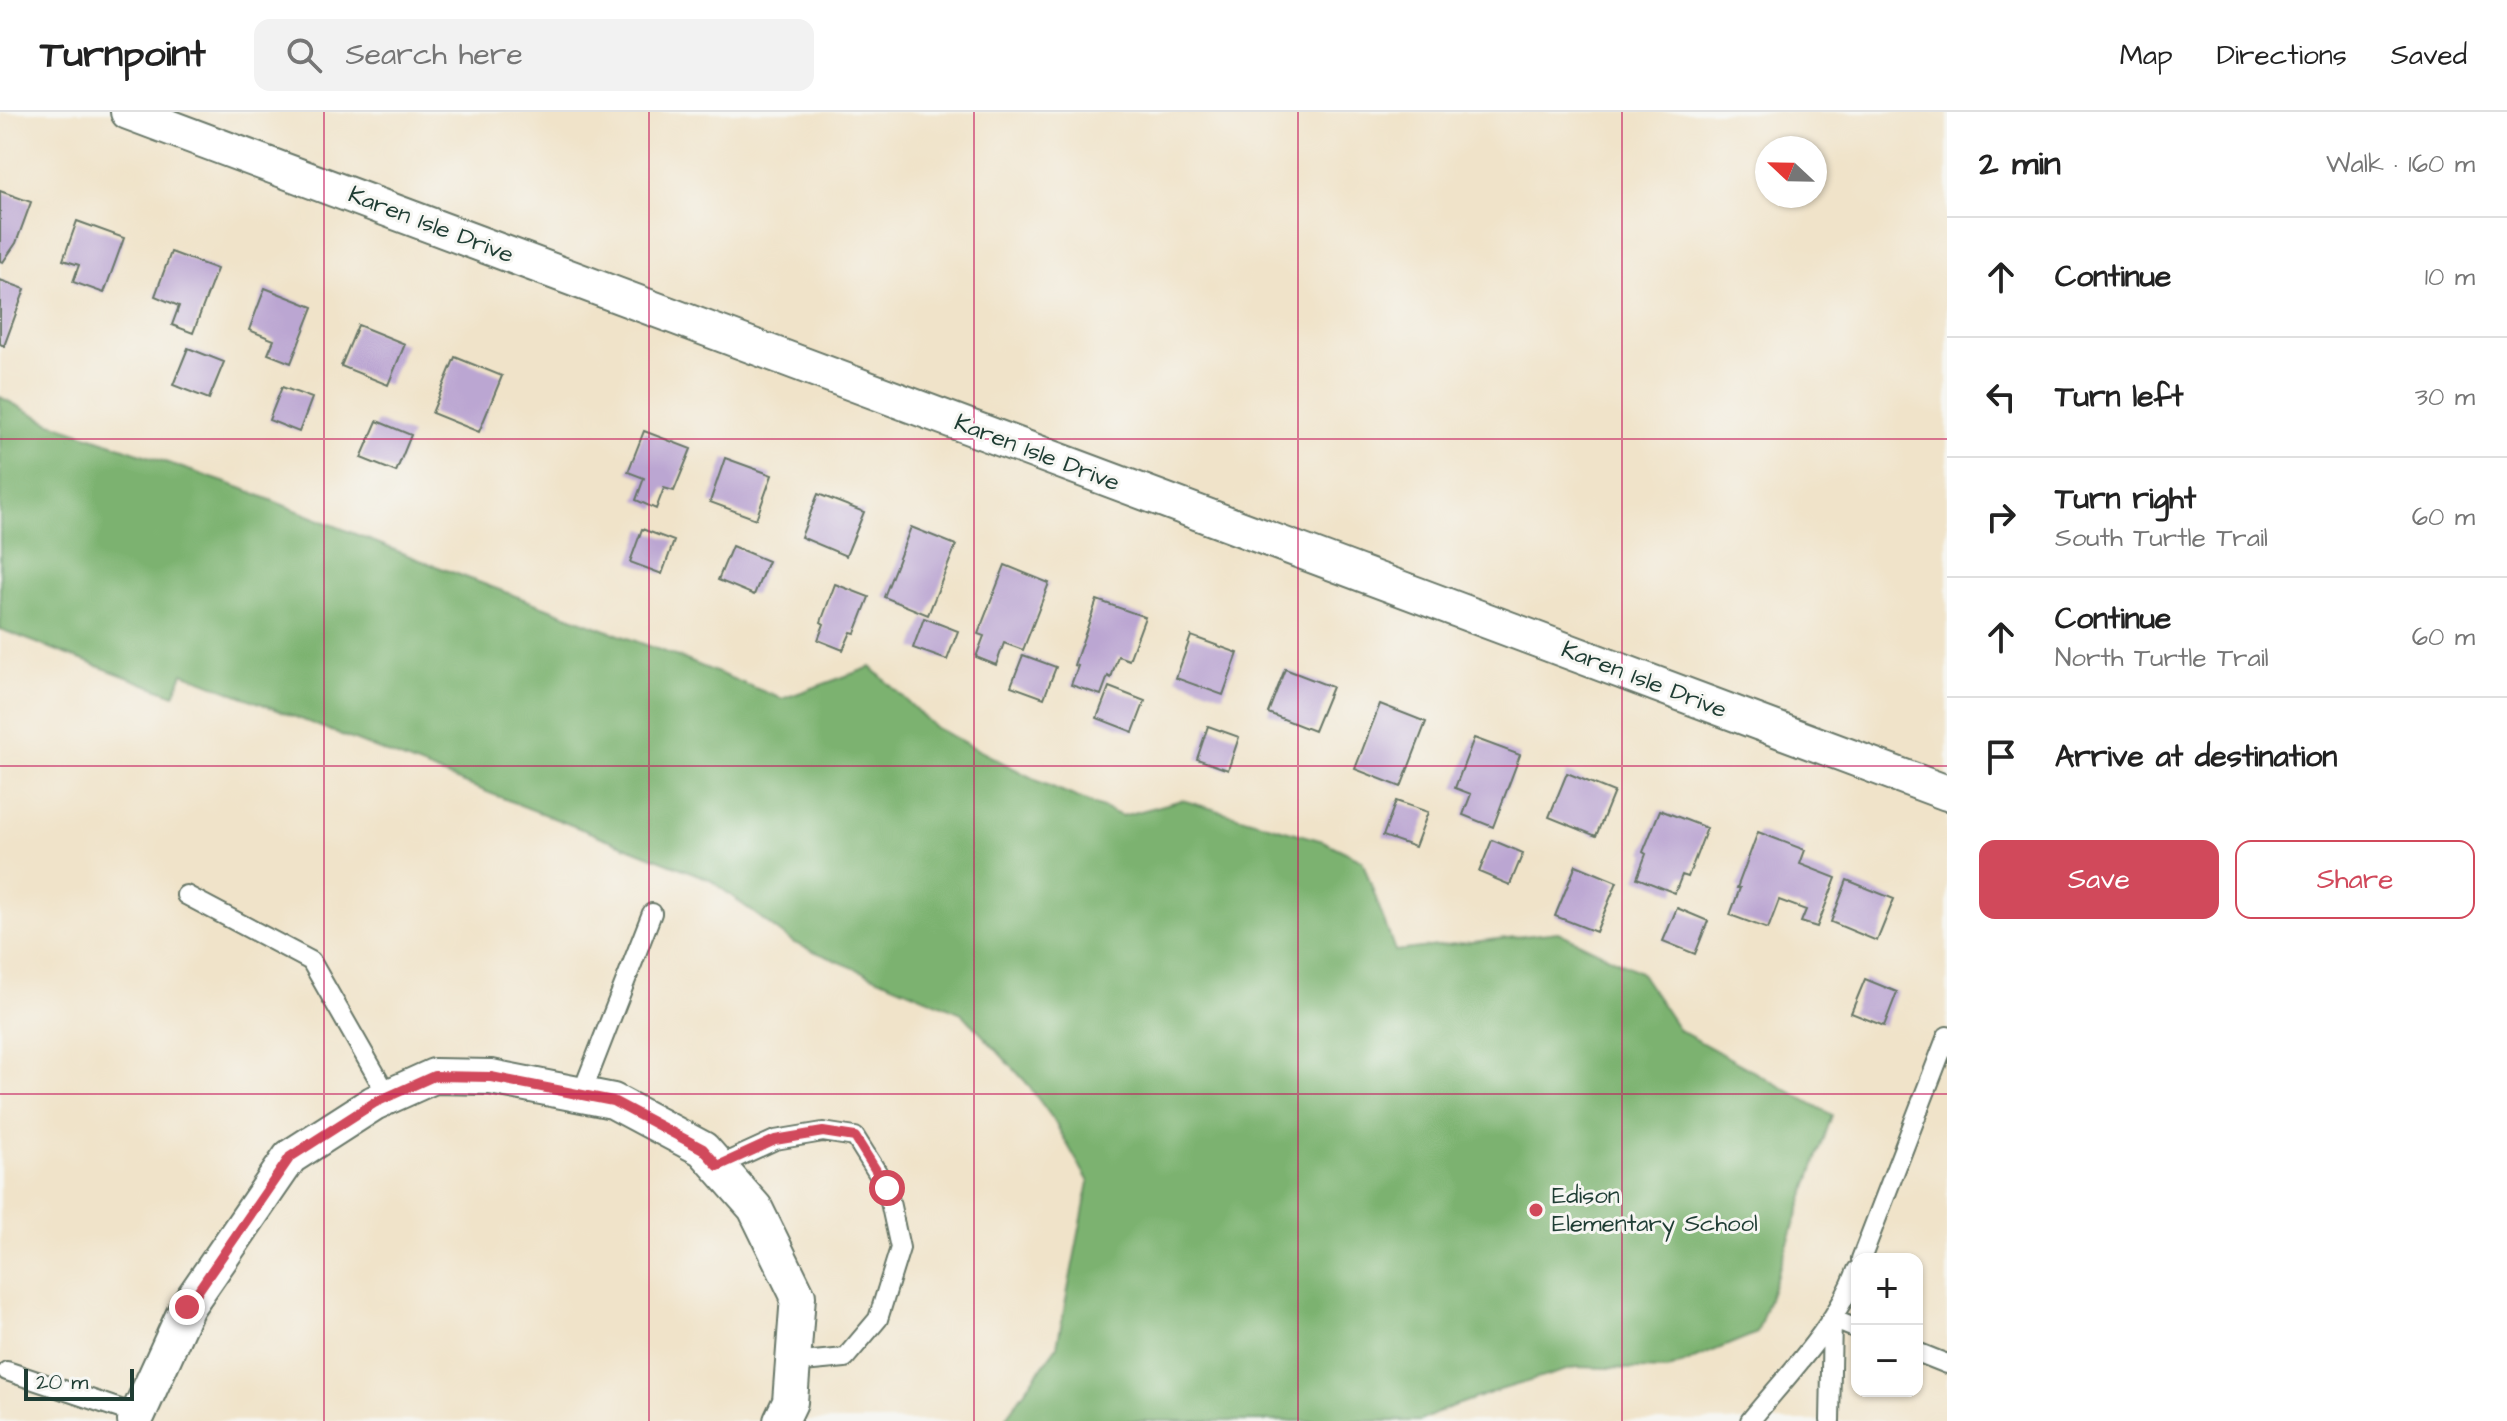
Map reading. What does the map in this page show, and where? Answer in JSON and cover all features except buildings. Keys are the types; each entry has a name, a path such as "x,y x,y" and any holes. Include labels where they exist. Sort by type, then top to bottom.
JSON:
{"street":[{"name":"Karen Isle Drive","path":"128,112 1947,793"},
{"path":"136,1418 187,1307 290,1157 374,1103 434,1076 491,1077 613,1101 703,1149 755,1208 798,1296 790,1402 781,1421"}],"lane":[{"path":"186,895 311,961 388,1096"},
{"path":"581,1095 652,913"},
{"path":"1863,1253 1947,1036"},
{"path":"718,1166 775,1140 823,1132 855,1137 887,1188 900,1248 878,1319 845,1358 792,1363"},
{"path":"1750,1421 1832,1319 1851,1285"},
{"path":"1832,1319 1851,1327"},
{"path":"1830,1421 1832,1319"},
{"path":"1923,1354 1947,1364"},
{"path":"7,1371 136,1418"}],"green space":[{"path":"0,397 51,423 241,488 782,699 871,667 934,727 1040,782 1122,816 1182,800 1323,841 1362,860 1395,951 1558,932 1640,972 1679,1030 1832,1115 1757,1333 1667,1370 1577,1367 1496,1391 1420,1421 1007,1421 1006,1417 1057,1346 1089,1182 1053,1119 1025,1081 962,1013 794,943 709,879 183,673 174,695 0,629"}],"place":[{"name":"Edison Elementary School","path":"1536,1210"}],"route":[{"path":"187,1307 290,1157 374,1103 434,1076 491,1077 613,1101 703,1149 718,1166 775,1140 823,1132 855,1137 887,1188"}]}
